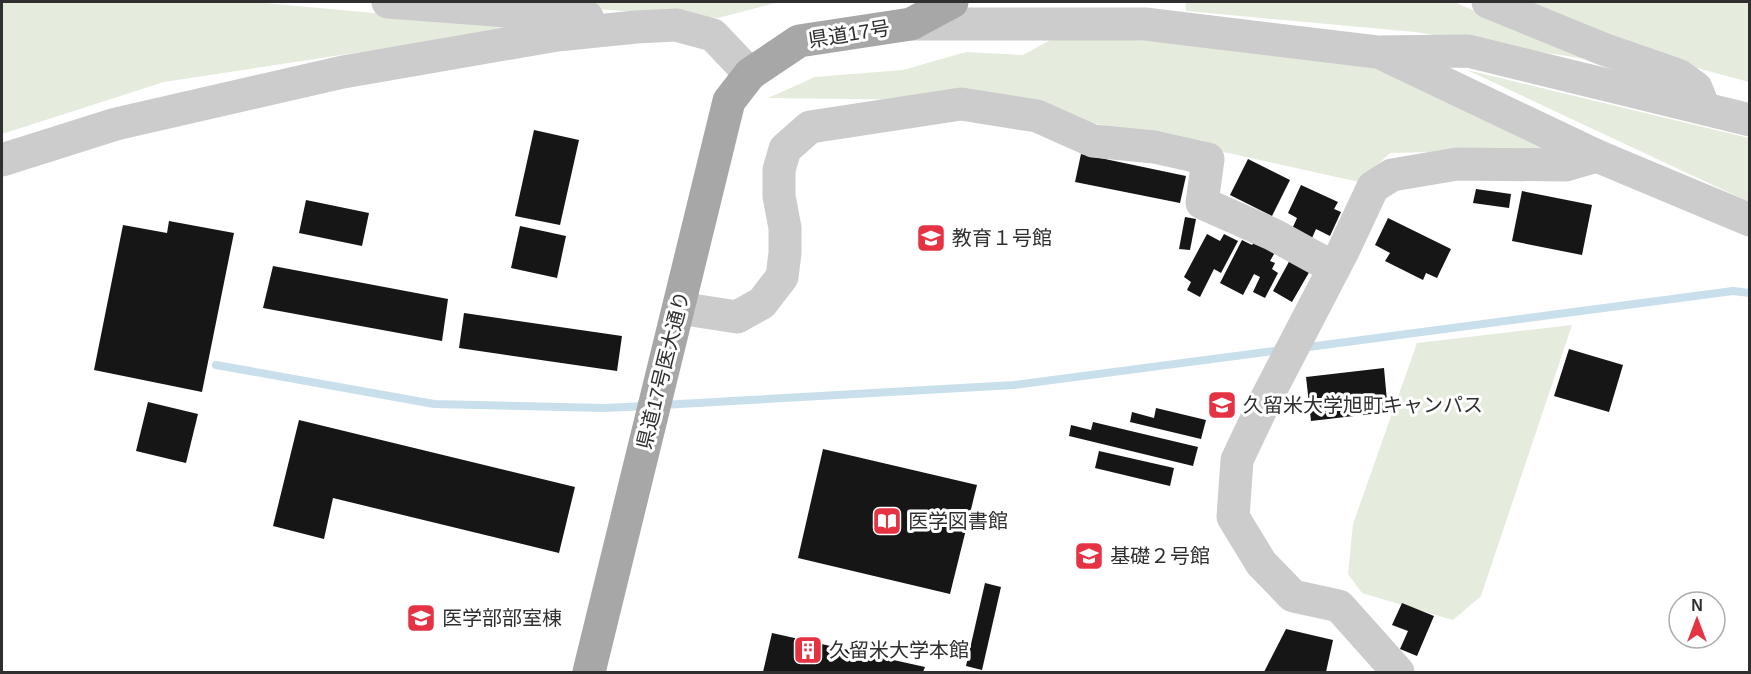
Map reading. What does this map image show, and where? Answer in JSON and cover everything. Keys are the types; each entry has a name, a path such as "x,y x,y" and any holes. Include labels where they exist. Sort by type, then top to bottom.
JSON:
{"main road":[{"name":"県道17号","path":"750,74 799,41 911,24 952,2"},
{"name":"県道17号医大通り","path":"589,672 729,101 750,74"}],"street":[{"path":"388,2 608,19 636,27"},
{"path":"1488,2 1603,49 1678,75 1696,88 1704,108"},
{"path":"911,24 1145,24 1377,52 1468,51 1749,120"},
{"path":"2,160 116,124 344,72 557,35 636,27 676,26 713,35 750,74"},
{"path":"1377,52 1597,156 1749,219"},
{"path":"679,308 737,317 762,303 782,278 785,245 778,196 779,170 785,149 810,127 961,104 1037,117 1093,141 1154,147 1208,159 1202,203 1274,235 1334,268"},
{"path":"1398,672 1339,606 1293,596 1261,563 1233,517 1237,460 1373,187 1392,175 1457,164 1566,165 1597,156"}],"green space":[{"path":"2,2 253,2 525,27 164,82 2,134"},
{"path":"500,2 779,2 718,18"},
{"path":"1186,2 1454,2 1585,59 1415,32 1186,11"},
{"path":"1529,2 1749,2 1749,82 1667,60"},
{"path":"1061,34 1365,59 1552,149 1390,153 1359,182 1075,119 931,100 768,98 815,77 903,70 966,52 1023,55"},
{"path":"1467,70 1749,138 1749,202"},
{"path":"1572,325 1481,596 1453,620 1362,593 1348,574 1353,524 1417,343"}],"building":[{"path":"534,130 579,140 560,225 515,216"},
{"path":"1081,154 1186,176 1180,203 1075,182"},
{"path":"1248,159 1290,180 1272,216 1230,195"},
{"path":"1301,185 1338,202 1334,209 1341,212 1330,236 1316,229 1312,238 1292,229 1297,218 1288,213"},
{"path":"1476,189 1511,194 1509,208 1473,203"},
{"path":"1522,191 1592,205 1582,255 1512,241"},
{"path":"306,200 369,213 362,246 299,233"},
{"path":"1185,217 1196,219 1190,250 1179,249"},
{"path":"1388,218 1451,249 1437,278 1426,273 1423,280 1385,261 1390,253 1375,245"},
{"path":"169,221 234,233 202,392 94,370 123,225 167,233"},
{"path":"520,226 566,236 557,278 511,268"},
{"path":"1207,234 1220,241 1224,234 1238,241 1221,273 1214,269 1200,297 1187,290 1191,282 1184,277"},
{"path":"1257,238 1277,249 1270,261 1275,263 1272,269 1278,273 1265,298 1253,292 1260,277 1254,274 1243,295 1220,283 1242,240 1252,245"},
{"path":"1291,258 1311,269 1292,302 1273,291"},
{"path":"273,266 448,299 442,341 263,308"},
{"path":"464,313 622,336 617,371 459,348"},
{"path":"1569,349 1623,365 1609,412 1554,396"},
{"path":"1384,368 1388,412 1311,421 1306,377"},
{"path":"148,402 198,414 186,463 136,451"},
{"path":"1156,408 1206,420 1201,439 1130,422 1132,412 1154,418"},
{"path":"299,420 575,487 559,553 333,498 324,539 273,526"},
{"path":"1093,422 1198,447 1193,466 1069,436 1071,425 1091,430"},
{"name":"医学図書館","path":"823,449 977,485 950,594 798,558"},
{"path":"1099,451 1174,468 1170,486 1095,468"},
{"path":"985,583 1001,587 982,670 966,666"},
{"path":"1402,603 1434,616 1417,656 1400,649 1408,631 1392,625"},
{"path":"1286,629 1333,640 1326,672 1264,672"},
{"name":"久留米大学本館","path":"772,633 925,667 923,672 763,672"}],"waterway":[{"path":"1301,348 1733,291 1750,293"},
{"path":"662,405 1014,385 1282,350"},
{"path":"216,365 434,404 604,408 646,406"}],"place":[{"name":"教育１号館","path":"931,238"},
{"name":"久留米大学旭町キャンパス","path":"1222,405"},
{"name":"医学図書館","path":"887,521"},
{"name":"基礎２号館","path":"1089,556"},
{"name":"医学部部室棟","path":"421,618"},
{"name":"久留米大学本館","path":"808,650"}]}
